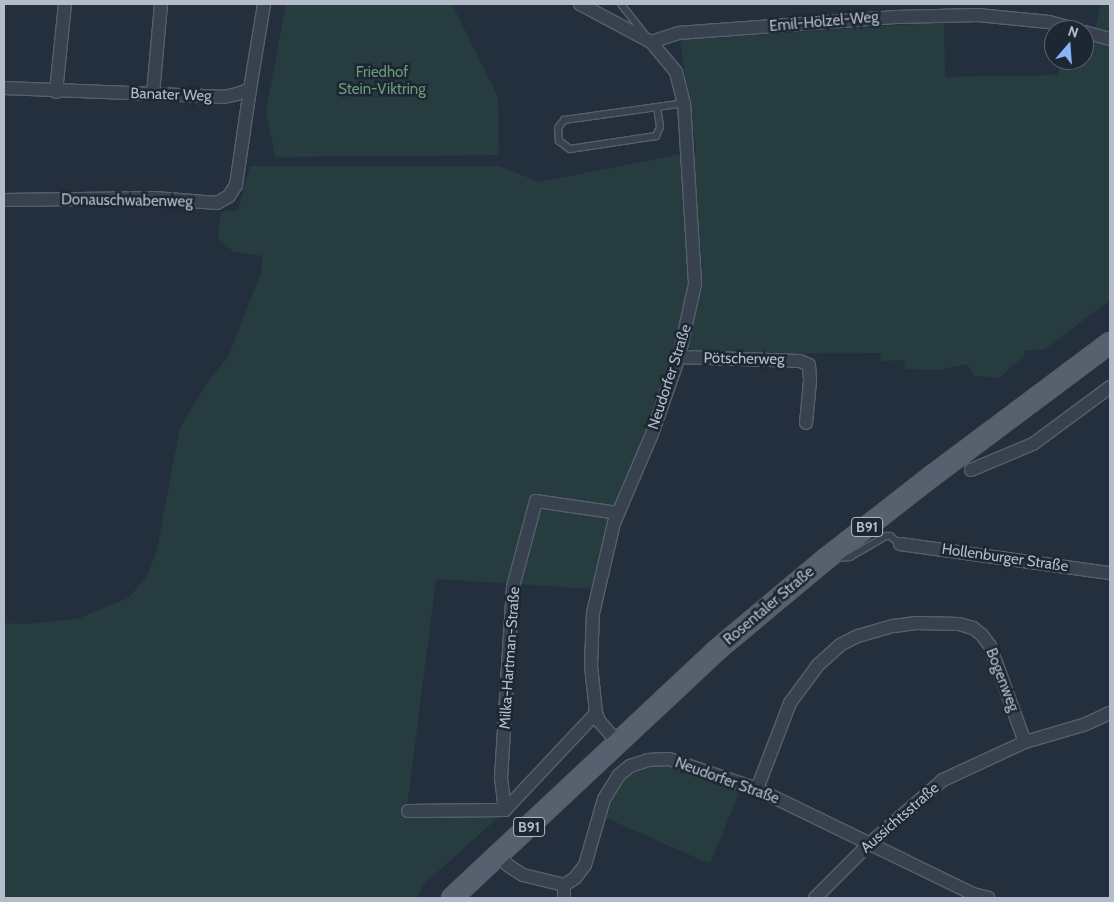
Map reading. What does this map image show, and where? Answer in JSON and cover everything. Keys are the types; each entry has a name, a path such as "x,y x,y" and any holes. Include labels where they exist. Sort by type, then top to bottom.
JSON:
{"main road":[{"name":"Rosentaler Straße","path":"452,898 718,649 827,558 932,476 1110,343"}],"street":[{"path":"56,92 65,4"},
{"path":"152,94 161,4"},
{"path":"250,89 264,4"},
{"path":"580,4 651,42"},
{"name":"Emil-Hölzel-Weg","path":"651,42 678,33 894,17 978,15 1044,22"},
{"path":"1094,35 1110,39"},
{"name":"Neudorfer Straße","path":"617,742 599,721 596,713 591,666 591,628 609,543 618,513 652,434 679,358 695,284 684,103 676,72 651,42"},
{"name":"Banater Weg","path":"4,88 56,92 224,97 250,89"},
{"name":"Donauschwabenweg","path":"4,200 155,198 217,203 229,196 236,185 250,89"},
{"name":"Pötscherweg","path":"679,358 782,359 809,365 810,380 806,423"},
{"path":"971,470 1033,444 1110,387"},
{"name":"Milka-Hartman-Straße","path":"504,810 501,778 513,587 536,501 618,513"},
{"name":"Hollenburger Straße","path":"900,544 1110,573"},
{"name":"Bogenweg","path":"758,789 790,703 818,665 840,645 858,636 894,626 916,623 959,624 973,628 982,634 990,646 1025,742"},
{"path":"408,811 504,810 596,713"},
{"name":"Aussichtsstraße","path":"815,898 869,844 942,780 1025,742 1086,724 1110,713"},
{"name":"Neudorfer Straße","path":"499,856 508,866 523,875 564,892 585,865 604,799 619,775 630,766 648,760 669,759 758,789 973,894 988,898"}],"lane":[{"path":"621,4 651,42"},
{"path":"656,107 660,127 656,136 570,149 559,141 558,128 564,120 684,103"},
{"path":"827,558 850,557 886,536 890,536 900,544"}],"green space":[{"name":"Friedhof Stein-Viktring","path":"286,4 452,4 498,97 499,155 275,157 266,111"},
{"path":"1101,4 1110,4 1110,34 1095,30"},
{"path":"944,22 945,77 1059,75 1059,70 1094,70 1094,42 1110,46 1110,300 1045,349 1024,351 1024,356 999,378 975,376 967,364 939,370 904,369 905,360 881,361 880,353 705,354 688,348 699,291 701,259 694,160 696,148 680,40"},
{"path":"682,154 690,285 686,311 665,385 607,533 592,589 436,579 406,815 501,815 424,884 416,898 4,898 4,623 25,624 77,619 128,598 147,577 157,550 179,432 184,420 210,379 229,355 261,272 263,256 234,252 218,239 221,212 238,210 250,166 499,166 539,182"},
{"path":"648,765 667,765 741,788 710,864 606,818 613,792 626,775"}]}
